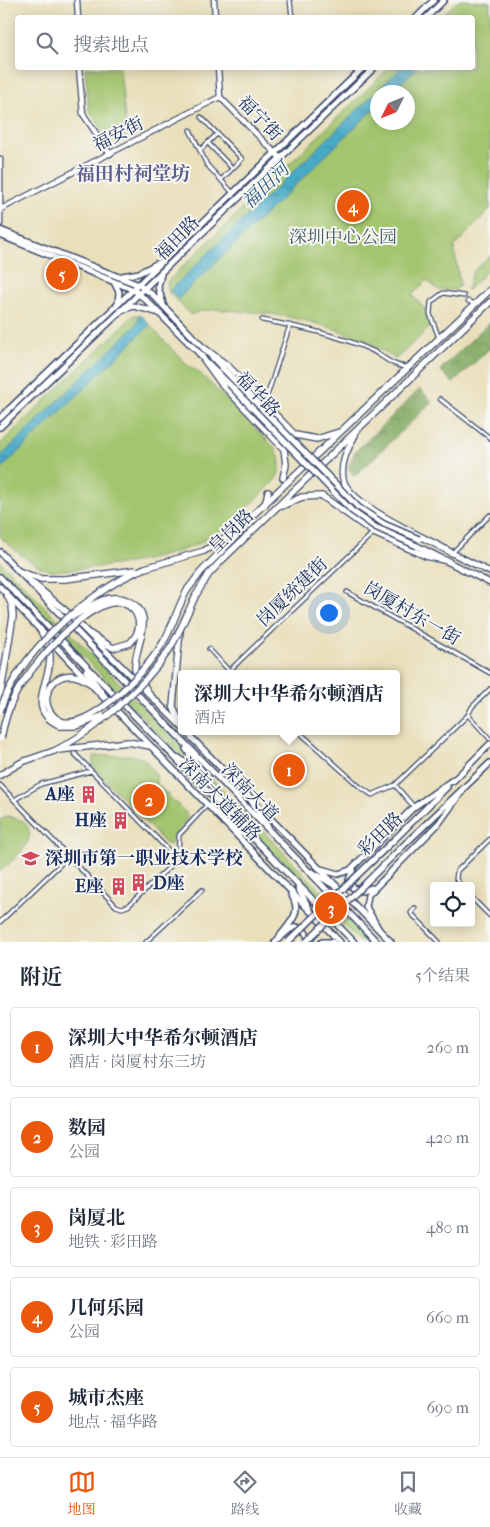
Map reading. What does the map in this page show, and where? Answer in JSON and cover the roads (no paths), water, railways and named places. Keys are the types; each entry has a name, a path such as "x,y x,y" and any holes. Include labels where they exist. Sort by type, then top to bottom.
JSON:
{"highway":[{"name":"皇岗路","path":"0,711 7,694 20,672 78,608 107,586 145,568 204,551 245,524 490,290"},
{"name":"皇岗路","path":"0,776 22,762 54,750 84,733 113,711 157,665 180,631 196,595 216,566 490,302"},
{"path":"204,348 228,366 295,435 310,439 335,433 345,428"},
{"path":"199,353 220,382 286,454 286,470 283,478"},
{"path":"276,441 282,443 287,441 290,431"},
{"path":"357,431 348,449 342,470 344,483 350,491 379,514 452,553"},
{"path":"337,505 334,500 337,492 345,489 350,491"},
{"path":"265,506 268,492"},
{"path":"274,511 296,499 312,495 322,496 374,533 426,556 448,561"},
{"path":"62,724 77,721 90,715 113,698 144,668 165,640 173,625 177,608 188,589 245,524"},
{"path":"18,570 41,579 65,579 145,568"},
{"path":"0,697 12,620 12,608 6,593"},
{"path":"69,618 104,599 114,597 135,605 142,616 144,628 134,670 149,694"},
{"path":"0,740 16,694 41,658 86,616 110,602 123,601 134,610 139,618 138,631 130,643 113,648 90,634"},
{"path":"40,630 50,655 41,695 42,704 50,720 62,724 82,725 113,711"},
{"path":"178,719 173,710 180,631"},
{"path":"62,724 48,708 46,700 49,688 53,682 64,675 76,675 88,682"},
{"path":"54,750 128,742 150,746"}],"main road":[{"path":"419,15 434,0"},
{"path":"429,15 444,0"},
{"name":"福田路","path":"141,287 167,258 361,70"},
{"name":"福田路","path":"0,418 116,306 161,273 372,70"},
{"name":"福华路","path":"0,230 141,287 164,307 204,348 230,380 352,511 375,527 490,583"},
{"name":"福华路","path":"0,235 136,291 199,353 230,380 358,507 384,524 452,553 490,572"},
{"path":"117,276 125,277 139,274 167,258"},
{"path":"161,273 158,287 164,307"},
{"path":"111,280 119,292 116,306"},
{"name":"福田路","path":"0,427 117,313 136,291"},
{"path":"117,313 134,306 147,308 162,316"},
{"name":"深南大道","path":"1,554 377,942"},
{"path":"18,570 68,612 178,723"},
{"name":"深南大道","path":"0,577 354,942"},
{"name":"深南大道辅路","path":"0,587 113,711 150,746 340,942"},
{"path":"74,654 113,711"},
{"name":"深南大道辅路","path":"189,735 391,942"},
{"path":"170,752 200,776 203,775 204,771 182,741"},
{"name":"彩田路","path":"288,942 490,744"},
{"name":"彩田路","path":"306,942 403,846 490,764"},
{"path":"374,887 362,891 357,890 350,884 350,875 357,864 414,807 454,779"},
{"path":"378,928 365,904 368,895 435,828 462,790"},
{"path":"248,796 272,834"},
{"path":"224,822 257,842"},
{"path":"321,869 334,874 342,873 357,864"},
{"path":"302,865 339,888"},
{"path":"294,881 310,910"},
{"path":"274,942 294,920 297,911 293,897 284,884"},
{"path":"274,942 290,929 297,927 305,932 311,942"},
{"path":"322,942 333,942"}],"street":[{"path":"77,0 78,15"},
{"path":"214,0 215,15"},
{"path":"290,0 292,15"},
{"path":"79,70 83,114 110,154"},
{"name":"福宁街","path":"218,70 220,97 280,158"},
{"name":"福安街","path":"1,209 220,97"},
{"path":"201,117 242,159 220,180"},
{"path":"190,130 207,165 233,193"},
{"path":"200,150 217,134"},
{"path":"208,142 232,168"},
{"path":"0,159 0,224"},
{"path":"440,339 430,314 431,302 443,293 464,296"},
{"path":"262,320 290,325 367,348 400,366 413,365"},
{"path":"261,401 267,396 290,325"},
{"path":"440,399 490,438"},
{"path":"452,553 490,515"},
{"name":"岗厦统建街","path":"232,670 374,533"},
{"name":"岗厦村东一街","path":"346,592 490,673"},
{"path":"209,649 228,670"},
{"path":"304,735 359,786 372,795 395,786 468,715 472,707 490,689"},
{"path":"468,715 490,739"},
{"path":"74,753 178,859"},
{"path":"14,800 41,784 91,771"},
{"path":"0,785 116,906 122,908 128,906 178,859 179,835 207,805"},
{"path":"395,786 414,807"},
{"path":"458,882 456,879 457,872 490,839"},
{"path":"0,922 68,856"},
{"path":"146,942 202,890"},
{"path":"475,901 490,916"},
{"path":"415,908 411,913 439,942"}],"water":[{"path":"399,70 415,70 399,85 383,85"},
{"path":"370,98 370,113 178,299 170,291"},
{"path":"140,314 150,325 0,470 0,457 136,325"}],"place":[{"name":"几何乐园","path":"353,206"},
{"name":"城市杰座","path":"62,274"},
{"name":"深圳大中华希尔顿酒店","path":"289,770"},
{"name":"A座","path":"89,794"},
{"name":"数园","path":"149,800"},
{"name":"H座","path":"121,820"},
{"name":"深圳市第一职业技术学校","path":"31,858"},
{"name":"D座","path":"139,883"},
{"name":"E座","path":"118,886"},
{"name":"岗厦北","path":"331,908"}],"district":[{"name":"福田村祠堂坊","path":"133,173"}],"water label":[{"name":"福田河","path":"265,185"}],"park label":[{"name":"深圳中心公园","path":"343,237"}]}
